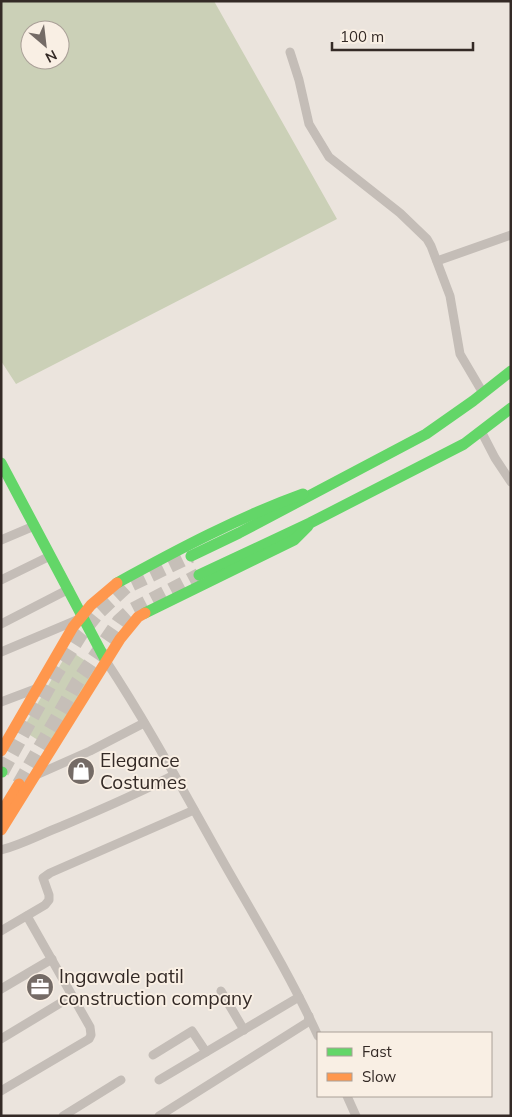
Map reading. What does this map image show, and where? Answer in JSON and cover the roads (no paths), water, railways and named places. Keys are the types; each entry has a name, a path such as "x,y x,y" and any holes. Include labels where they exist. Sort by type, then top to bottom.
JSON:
{"main road":[{"path":"191,556 239,533 426,434 473,402 511,371"},
{"path":"199,575 310,523 464,444 511,408"},
{"path":"1,463 5,478 69,589 81,617 106,661"},
{"path":"1,751 73,627 91,605 115,584 160,559 275,504 321,489"},
{"path":"1,830 120,638 138,617 294,540 310,523"},
{"path":"1,813 19,784"}],"street":[{"path":"290,52 299,80 309,124 329,157 400,213 427,239 450,296 460,354 483,393"},
{"path":"437,261 511,235"},
{"path":"481,431 495,458 511,482"},
{"path":"1,540 34,526"},
{"path":"1,580 50,556"},
{"path":"1,624 69,589"},
{"path":"1,652 81,617"},
{"path":"106,661 194,810 299,997 317,1034"},
{"path":"1,702 38,688"},
{"path":"34,776 90,751 144,723"},
{"path":"1,850 22,844 88,816 174,775"},
{"path":"1,931 27,916 49,900 50,895 43,878 50,873 194,810"},
{"path":"1,1091 89,1039 91,1036 90,1027 27,916"},
{"path":"1,989 52,959"},
{"path":"221,991 244,1030"},
{"path":"1,1039 72,996"},
{"path":"159,1080 299,997"},
{"path":"159,1116 308,1022 309,1016"},
{"path":"153,1054 192,1031 206,1052"},
{"path":"63,1116 121,1080"},
{"path":"347,1097 356,1116"}],"tunnel":[{"path":"2,772 56,674 81,634 98,613 126,587 191,556"},
{"path":"19,784 78,681 119,621 130,611 199,575"}],"place":[{"name":"Elegance Costumes","path":"81,771"},
{"name":"Ingawale patil construction company","path":"40,987"}]}
